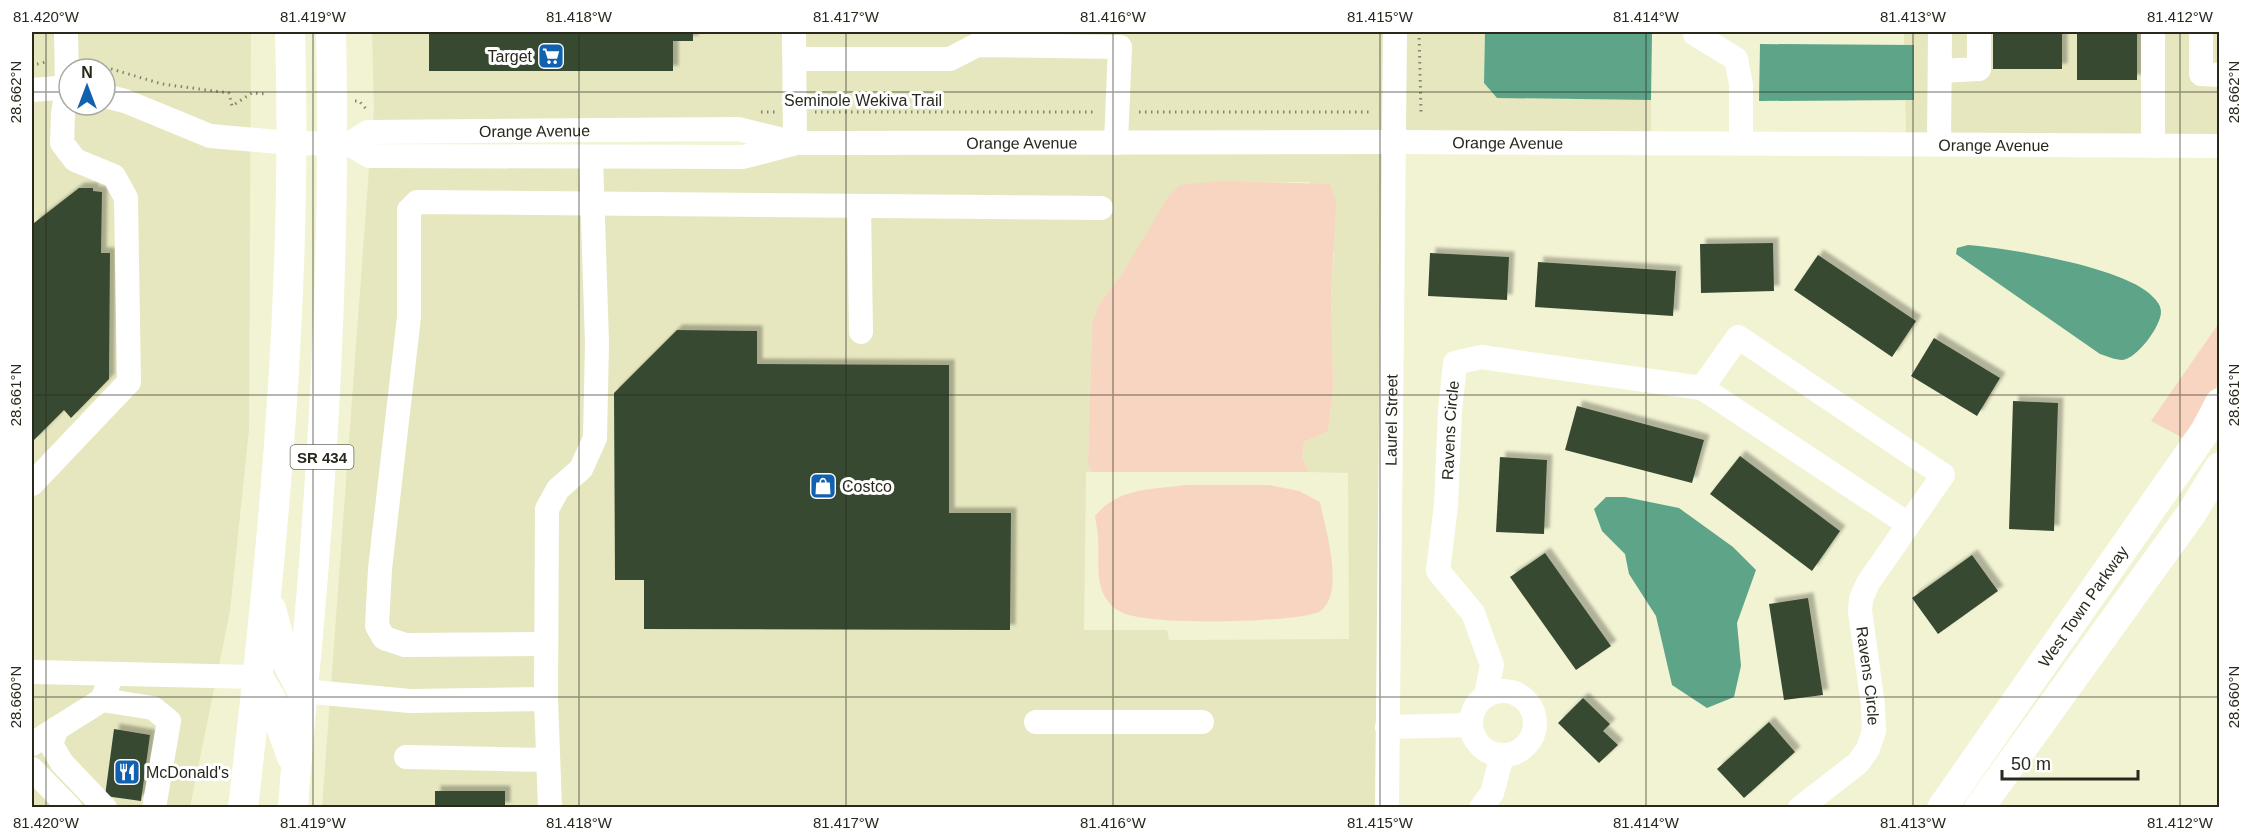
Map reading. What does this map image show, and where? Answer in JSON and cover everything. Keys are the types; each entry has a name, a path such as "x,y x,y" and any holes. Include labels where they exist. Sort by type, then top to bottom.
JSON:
{"main road":[{"name":"SR 434","path":"243,807 258,677 280,435 288,285 291,143 290,32"},
{"name":"SR 434","path":"293,807 325,417 331,280 341,144 331,32"},
{"name":"West Town Parkway","path":"1942,807 2206,430 2220,403"},
{"name":"West Town Parkway","path":"1979,807 2191,514 2220,467"},
{"path":"266,592 284,656 302,691"},
{"path":"258,677 272,700 296,769"}],"street":[{"path":"66,32 67,57"},
{"path":"794,32 795,143"},
{"name":"Laurel Street","path":"1387,807 1395,32"},
{"path":"1695,32 1736,59 1741,84 1741,143"},
{"path":"1939,144 1940,32"},
{"path":"1940,71 1978,69 1979,32"},
{"path":"2153,32 2153,146"},
{"path":"2201,32 2201,75 2220,75"},
{"path":"795,59 950,59 976,45 1120,47 1116,142"},
{"path":"32,90 57,88"},
{"name":"Orange Avenue","path":"117,99 210,136 291,143 341,144 369,156 743,157 795,143"},
{"path":"32,484 129,382 126,198 114,176 75,160 62,142 63,117"},
{"name":"Orange Avenue","path":"341,144 368,132 738,129 795,143 1394,142 2220,146"},
{"path":"550,807 545,644 547,509 558,489 581,469 595,438 597,343 591,157"},
{"path":"545,644 405,645 384,638 377,626 380,569 409,317 409,210 417,202 1101,208"},
{"path":"859,206 861,332"},
{"name":"Ravens Circle","path":"1702,388 1738,337 1942,475 1868,583 1861,599 1860,611 1873,705 1874,731 1868,749 1858,763 1800,807"},
{"name":"Ravens Circle","path":"1470,725 1474,707 1486,694 1492,665 1473,614 1438,571 1446,505 1450,411 1455,363 1481,357 1702,388 1908,524"},
{"path":"32,672 258,677"},
{"path":"32,744 102,700 111,674"},
{"path":"144,807 156,718 153,708 167,675"},
{"path":"1387,727 1470,725 1474,739 1486,751 1502,756 1519,751 1531,739 1535,723 1531,707 1519,694 1502,690 1486,694"},
{"path":"302,691 410,701 546,699"},
{"path":"102,700 153,708 169,721 154,807"},
{"path":"1036,722 1202,722"},
{"path":"57,728 51,744 62,763 105,807"},
{"path":"1481,807 1492,793 1502,756"},
{"path":"406,757 548,760"},
{"path":"32,769 70,807"}],"path":[{"path":"1419,32 1421,112"},
{"path":"117,70 162,84 229,93 232,106 252,93"},
{"path":"359,101 368,112 376,112"},
{"name":"Seminole Wekiva Trail","path":"760,112 1371,112"}],"shaded area":[{"path":"32,32 251,32 249,430 230,611 190,807 32,807"},
{"path":"372,32 1386,32 1385,131 372,134 374,110"},
{"path":"1404,32 1485,32 1484,83 1497,98 1651,100 1651,132 1403,131"},
{"path":"1485,32 1652,32 1651,100 1497,98 1484,83"},
{"path":"1904,32 2219,32 2219,135 1906,133"},
{"path":"1760,44 1914,45 1914,100 1759,101"},
{"path":"1385,152 1377,807 322,808 370,155","holes":["1267,182 1309,182 1334,252 1331,295 1333,387 1328,431 1304,442 1302,457 1309,472 1348,473 1349,639 1169,640 1167,630 1084,630 1086,472 1092,472 1088,464 1092,324 1098,306 1124,271"]},
{"path":"1221,181 1330,184 1336,204 1331,295 1333,387 1328,431 1304,442 1302,457 1309,472 1092,472 1088,464 1092,324 1098,306 1124,271 1168,197 1180,185"},
{"path":"1968,245 2063,260 2115,275 2150,294 2160,307 2160,318 2147,341 2128,358 2120,360 2100,354 1956,254 1957,248"},
{"path":"2219,323 2219,381 2198,424 2187,440 2151,421"},
{"path":"1186,485 1269,485 1299,491 1320,502 1331,555 1333,583 1331,595 1324,608 1317,613 1278,619 1191,621 1141,618 1113,607 1104,594 1099,579 1095,516 1114,500 1125,495 1148,489"},
{"path":"1606,497 1625,497 1679,508 1733,547 1756,570 1737,623 1741,666 1734,697 1707,708 1672,685 1656,616 1629,574 1625,554 1602,531 1594,509"}],"building":[{"name":"Target","path":"429,32 693,32 693,41 673,41 673,71 429,71"},
{"path":"1993,32 2062,32 2062,69 1993,69"},
{"path":"2077,32 2137,32 2137,80 2077,80"},
{"path":"79,188 93,188 93,191 102,192 101,253 110,253 109,379 71,418 64,410 32,442 34,223"},
{"path":"1773,243 1774,291 1701,293 1700,244"},
{"path":"1430,253 1509,257 1507,300 1428,296"},
{"path":"1818,255 1916,321 1892,357 1794,290"},
{"path":"1538,262 1676,271 1673,316 1535,307"},
{"path":"677,330 757,331 757,364 949,365 949,513 1011,513 1010,630 644,629 644,580 615,580 614,393"},
{"path":"1934,338 2000,378 1977,416 1911,376"},
{"path":"2013,401 2058,403 2054,531 2009,529"},
{"path":"1577,406 1704,440 1692,483 1565,450"},
{"path":"1740,456 1840,531 1812,571 1710,494"},
{"path":"1500,457 1547,460 1544,534 1496,532"},
{"path":"1545,553 1611,646 1576,670 1510,577"},
{"path":"1972,555 1998,591 1938,634 1912,598"},
{"path":"1808,598 1823,695 1784,700 1769,604"},
{"path":"1583,698 1610,724 1603,731 1618,745 1599,763 1558,723"},
{"path":"1769,722 1795,752 1744,798 1717,769"},
{"name":"McDonald's","path":"114,729 150,735 141,801 105,796"},
{"path":"435,791 505,791 505,808 435,808"}],"place":[{"name":"Target","path":"551,56"},
{"name":"Costco","path":"823,486"},
{"name":"McDonald's","path":"127,772"}]}
